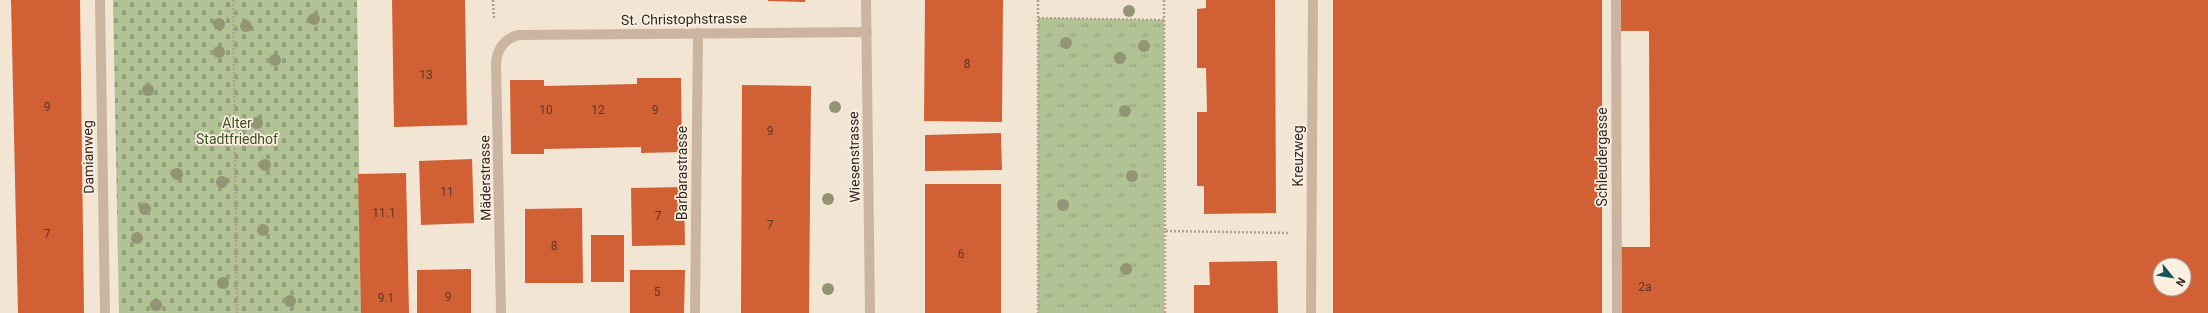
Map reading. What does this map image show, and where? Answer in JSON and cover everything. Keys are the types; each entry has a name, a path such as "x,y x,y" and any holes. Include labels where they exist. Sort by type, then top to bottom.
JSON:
{"street":[{"name":"Damianweg","path":"100,0 105,313"},
{"name":"Wiesenstrasse","path":"866,0 870,313"},
{"name":"Kreuzweg","path":"1311,313 1313,0"},
{"name":"Schleudergasse","path":"1616,0 1617,313"},
{"name":"St. Christophstrasse","path":"503,44 512,37 519,35 867,32"},
{"name":"Barbarastrasse","path":"695,313 698,33"},
{"name":"Mäderstrasse","path":"501,313 496,62 503,44"}],"path":[{"path":"233,0 237,313"},
{"path":"1038,0 1038,313"},
{"path":"1164,0 1165,313"},
{"path":"1038,18 1164,20"},
{"path":"1165,231 1311,234"}],"green space":[{"name":"Alter Stadtfriedhof","path":"113,0 357,0 361,313 119,313"},
{"path":"1038,18 1164,20 1164,313 1038,313"}],"building":[{"path":"11,0 80,0 84,313 18,313"},
{"path":"392,0 465,0 467,125 394,127"},
{"path":"805,0 805,2 768,1"},
{"path":"925,0 1003,0 1002,122 924,121"},
{"path":"1206,0 1275,0 1276,213 1204,214 1204,186 1197,186 1197,112 1207,112 1206,68 1197,68 1197,9 1206,8"},
{"path":"1333,0 1602,0 1602,313 1333,313"},
{"path":"1619,0 2208,0 2208,313 1622,313 1621,247 1650,247 1649,31 1620,31"},
{"path":"637,78 681,78 682,152 641,153 641,147 544,149 544,154 511,154 510,80 544,80 544,86 637,84"},
{"path":"742,85 811,86 809,313 741,313"},
{"path":"1001,133 1002,170 925,171 925,135"},
{"path":"472,159 474,223 421,225 419,161"},
{"path":"406,173 409,313 361,313 358,174"},
{"path":"925,184 1001,184 1001,313 925,313"},
{"path":"684,187 685,245 632,246 631,188"},
{"path":"582,208 583,283 525,283 525,209"},
{"path":"591,235 624,235 624,282 591,282"},
{"path":"1277,261 1278,313 1194,313 1194,285 1210,285 1209,262"},
{"path":"471,269 471,313 417,313 417,270"},
{"path":"630,270 685,270 684,313 630,313"}]}
